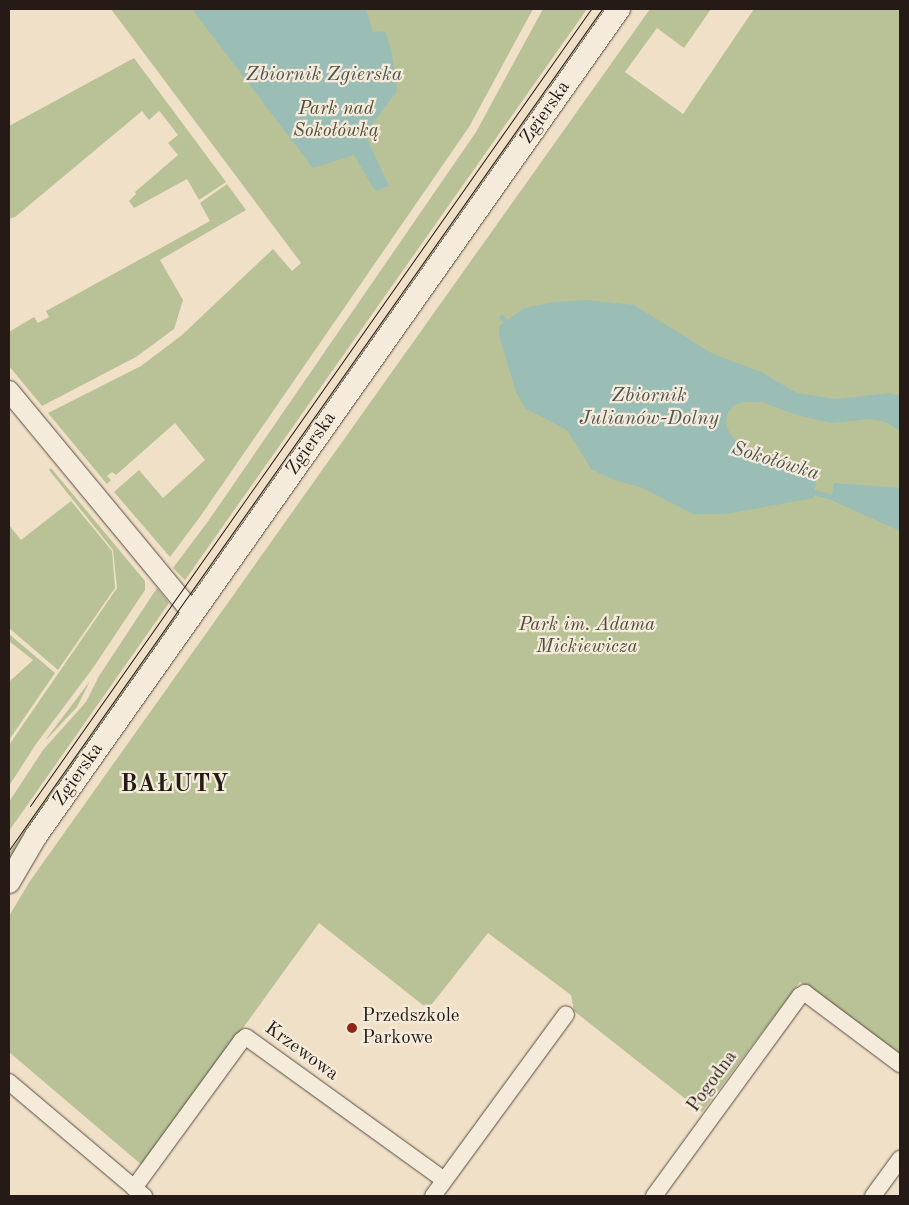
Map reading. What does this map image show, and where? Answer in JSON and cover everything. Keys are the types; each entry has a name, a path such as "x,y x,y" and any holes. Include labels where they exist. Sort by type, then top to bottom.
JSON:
{"main road":[{"name":"Zgierska","path":"9,882 36,836 619,9"}],"street":[{"path":"9,391 185,604 194,611"},
{"name":"Pogodna","path":"654,1196 800,996 805,994 900,1064"},
{"path":"433,1196 566,1014"},
{"name":"Krzewowa","path":"139,1192 241,1041 246,1037 444,1180"},
{"path":"9,1082 139,1192"},
{"path":"873,1196 900,1160"}],"green space":[{"name":"Park nad Sokołówką","path":"111,9 533,9 469,127 202,514 170,557 114,492 139,470 163,498 205,460 175,423 116,475 112,472 107,476 111,480 107,484 48,413 141,366 182,335 273,249 292,271 301,263"},
{"path":"543,9 587,9 185,580 173,568 209,520 476,132"},
{"name":"Park im. Adama Mickiewicza","path":"650,9 711,9 684,48 657,28 625,72 683,114 754,9 900,9 900,1056 800,982 702,1112 574,1011 571,995 488,933 428,1009 319,923 143,1166 9,1052 9,916 30,881"},
{"path":"134,58 226,182 199,200 187,179 134,208 129,201 136,194 135,192 178,155 168,143 178,135 161,113 159,111 149,120 142,111 15,217 9,219 9,126"},
{"path":"227,184 246,210 160,260 183,300 174,329 136,357 42,406 9,366 9,332 34,317 38,323 49,317 46,311 210,221 200,203"},
{"path":"51,468 145,581 145,590 93,668 36,744 9,786 9,745 117,588 113,550 49,470"},
{"path":"71,501 112,551 115,588 58,670 9,628 9,525 21,540"},
{"path":"157,588 169,603 9,831 9,802 43,750 86,702 99,676"},
{"path":"174,619 173,622 9,861 9,853"},
{"path":"9,634 55,673 9,740 9,682 33,660 9,641"},
{"path":"90,681 77,707 46,739"}],"water":[{"name":"Zbiornik Zgierska","path":"192,9 366,9 373,32 385,31 391,49 397,91 365,134 389,186 375,191 354,155 313,168"},
{"name":"Zbiornik Julianów-Dolny","path":"586,300 634,305 713,354 761,372 797,393 835,399 890,393 900,396 900,431 886,422 869,419 831,423 797,415 762,402 743,402 733,406 727,414 726,423 734,439 816,478 814,498 725,514 693,514 643,488 611,479 591,469 567,430 526,409 516,392 499,335 499,326 524,308 554,302"},
{"path":"834,483 900,488 900,531 831,500"}],"waterway":[{"name":"Sokołówka","path":"502,317 509,325"},
{"name":"Sokołówka","path":"810,491 836,498"}],"tram line":[{"path":"30,806 591,9"},
{"path":"9,850 602,9"}],"place":[{"name":"Przedszkole Parkowe","path":"352,1028"}],"district":[{"name":"BAŁUTY","path":"175,786"}]}
